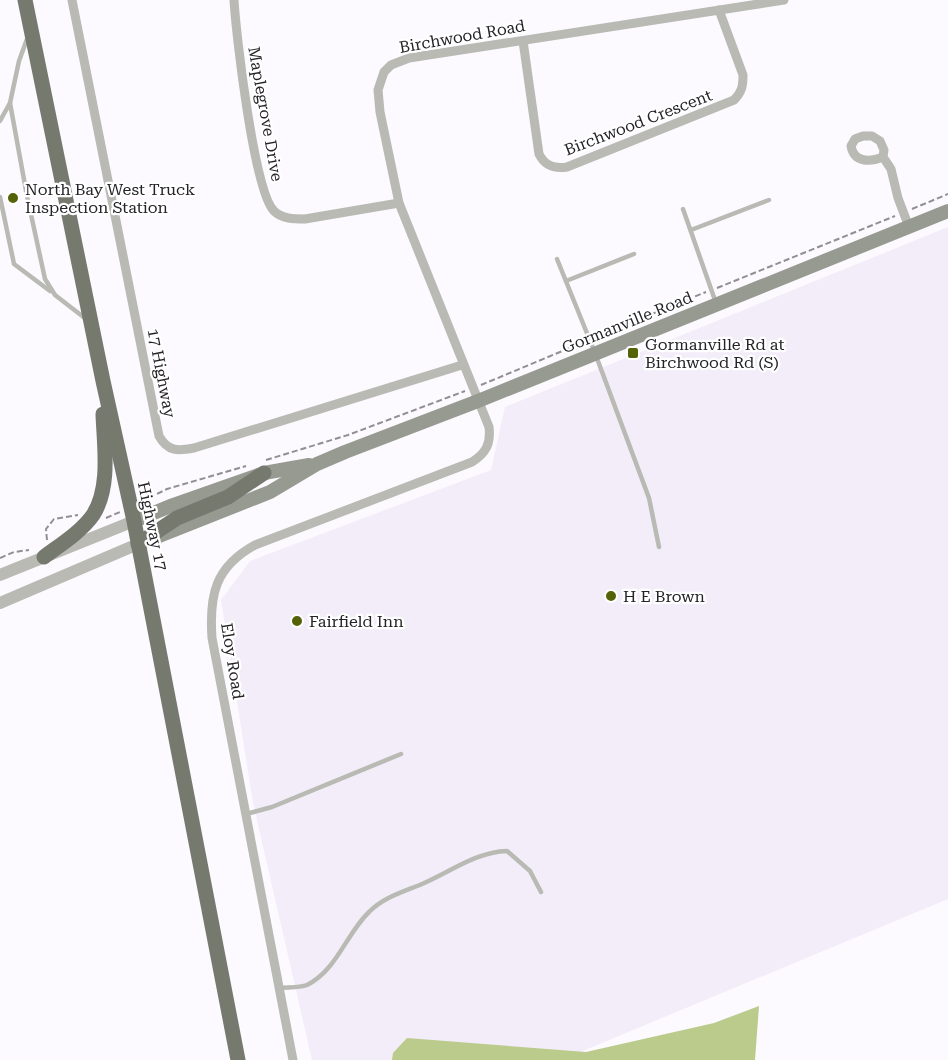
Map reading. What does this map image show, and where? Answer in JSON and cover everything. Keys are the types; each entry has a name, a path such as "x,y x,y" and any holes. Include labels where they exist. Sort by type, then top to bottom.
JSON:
{"highway":[{"name":"Highway 17","path":"25,0 102,381 133,514 238,1060"},
{"path":"44,557 75,533 93,515 104,487 102,381"},
{"path":"138,544 177,518 228,497 261,468"}],"main road":[{"name":"Gormanville Road","path":"138,544 270,492 317,464 592,346 717,304 948,211"},
{"name":"Gormanville Road","path":"133,514 173,505 261,468 317,464"}],"street":[{"name":"17 Highway","path":"72,0 159,436 168,448 174,450 194,448 462,365"},
{"name":"Maplegrove Drive","path":"234,0 243,81 258,162 269,205 283,217 304,219 399,203"},
{"name":"Birchwood Road","path":"475,395 399,203 378,100 380,81 384,72 390,65 409,58 784,0"},
{"name":"Birchwood Crescent","path":"523,41 539,154 549,166 567,167 734,100 741,93 743,75 719,10"},
{"path":"883,157 891,169 909,227"},
{"name":"Eloy Road","path":"293,1060 212,639 213,594 223,571 232,561 255,545 472,462 482,456 488,447 489,427 475,395"},
{"name":"Gormanville Road","path":"0,575 44,557 133,514"},
{"name":"Gormanville Road","path":"0,603 138,544"}],"lane":[{"path":"0,120 10,103 19,61 31,28"},
{"path":"10,103 45,279 55,295"},
{"path":"0,197 14,264 91,323"},
{"path":"691,230 769,200"},
{"path":"683,209 717,304"},
{"path":"566,281 634,254"},
{"path":"557,259 649,498 659,547"},
{"path":"246,813 272,807 401,754"},
{"path":"279,988 306,985 326,971 369,912 387,897 423,884 461,864 493,852 507,851 530,871 541,892"}],"path":[{"path":"261,468 348,435 475,395 592,346 712,290 948,195"},
{"path":"133,514 167,489 246,465"}],"shaded area":[{"path":"948,227 948,899 561,1060 312,1060 253,803 221,600 250,561 491,470 505,407"}],"green space":[{"path":"759,1006 755,1060 392,1060 393,1053 407,1038 586,1052 714,1023"}],"place":[{"name":"North Bay West Truck Inspection Station","path":"13,198"},
{"name":"Gormanville Rd at Birchwood Rd (S)","path":"633,353"},
{"name":"H E Brown","path":"611,596"},
{"name":"Fairfield Inn","path":"297,621"}]}
